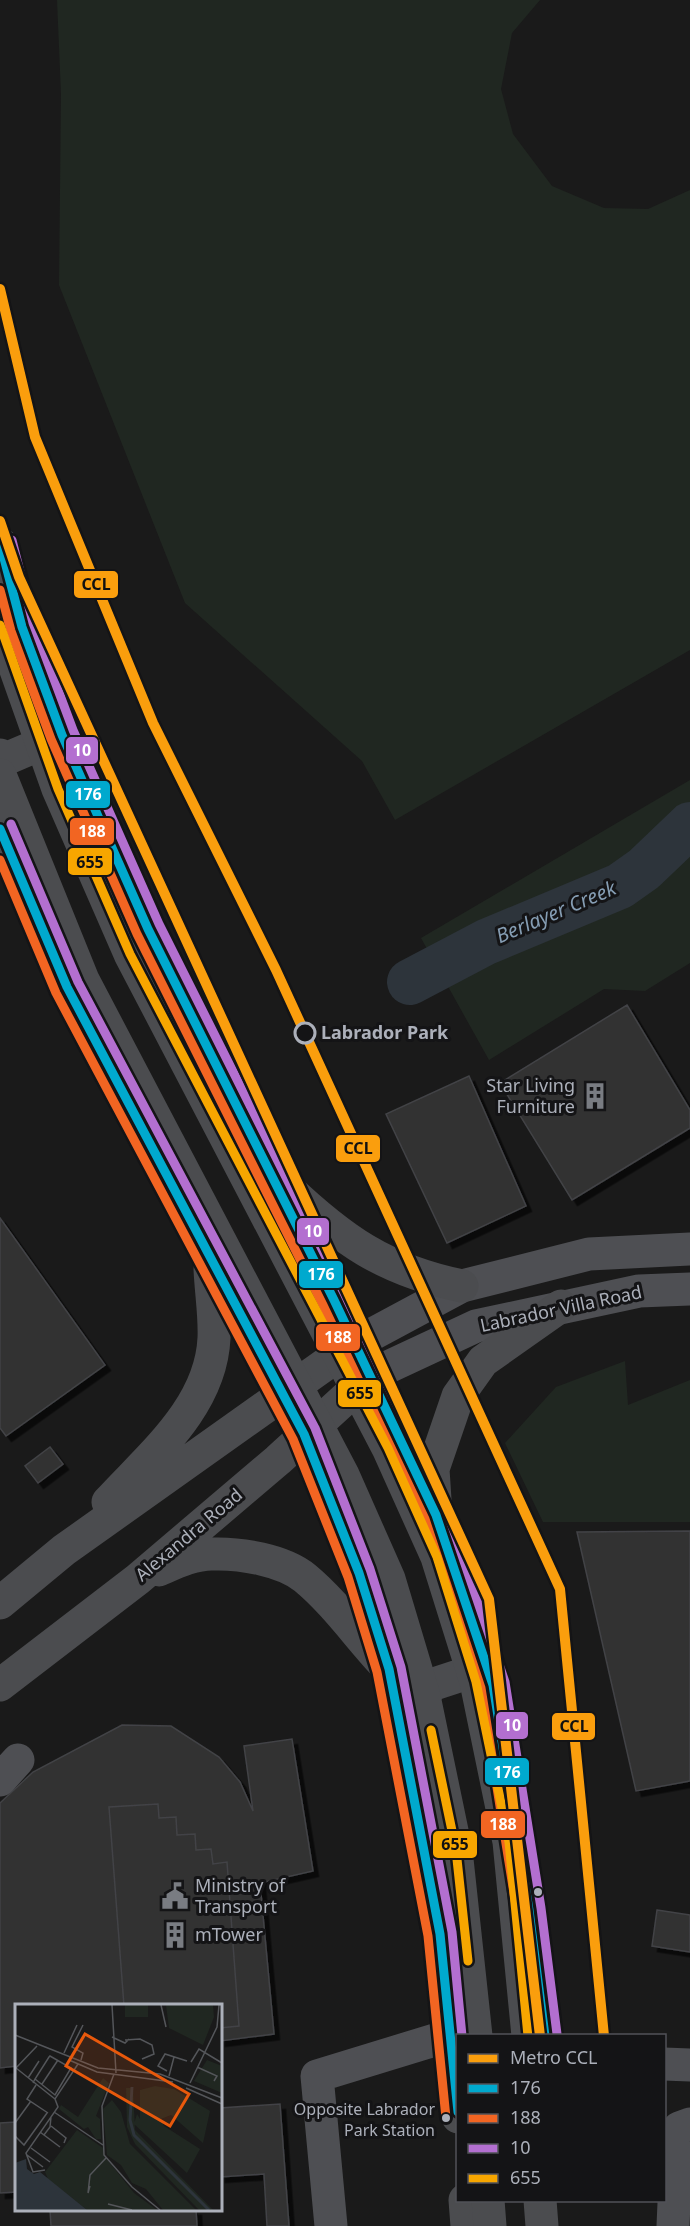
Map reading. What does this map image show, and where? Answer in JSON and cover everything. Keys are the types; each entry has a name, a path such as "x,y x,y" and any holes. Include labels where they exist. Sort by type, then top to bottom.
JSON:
{"main road":[{"path":"0,543 22,627 62,735 148,929 371,1375 436,1515 493,1685 530,1910 545,2034"},
{"path":"0,625 58,789 130,954 388,1448 437,1557 476,1682 509,1842 528,2034"},
{"path":"0,755 8,758 62,735"},
{"path":"0,775 83,980 343,1475 389,1579 424,1696 456,1850 463,2034"},
{"path":"0,829 68,987 304,1434 359,1573 388,1669 403,1734 440,1934 463,2034"},
{"path":"268,1170 314,1214 368,1254 433,1280 462,1286"},
{"path":"64,1550 176,1428 200,1396 214,1340 210,1257"},
{"path":"436,1515 433,1469 458,1396 483,1361 561,1306"},
{"path":"0,1603 64,1550 354,1344"},
{"name":"Alexandra Road","path":"0,1685 138,1579 278,1460 371,1375"},
{"path":"138,1579 183,1559 211,1554 243,1556 284,1566 304,1577 388,1669"},
{"path":"403,1734 431,1684 486,1667"},
{"path":"465,2202 467,2226"},
{"path":"488,2202 490,2226"},
{"path":"540,2202 542,2226"},
{"path":"556,2202 558,2226"}],"street":[{"path":"354,1344 462,1286 589,1254 690,1249"},
{"name":"Labrador Villa Road","path":"371,1375 476,1326 639,1291 690,1289"},
{"path":"331,2226 317,2076 456,2037"},
{"path":"666,2064 690,2065"},
{"path":"674,2226 677,2134 679,2128 690,2124"}],"shaded area":[{"path":"57,0 540,0 512,33 501,89 513,134 552,186 604,208 648,209 690,190 690,650 395,820 362,761 185,603 59,285 61,94"},
{"path":"690,780 690,963 645,991 604,989 489,1060 421,938"},
{"path":"625,1361 628,1405 690,1380 690,1522 543,1522 505,1443 556,1387"}],"building":[{"name":"Star Living Furniture","path":"627,1005 690,1110 690,1128 572,1200 500,1083"},
{"path":"469,1076 526,1206 447,1243 386,1114"},
{"path":"0,1218 105,1365 6,1436 0,1428"},
{"path":"50,1447 63,1464 38,1483 25,1466"},
{"path":"690,1531 690,1781 636,1791 577,1532"},
{"path":"122,1725 171,1726 219,1757 240,1782 253,1811 244,1746 292,1739 313,1871 260,1883 274,2034 222,2041 222,2004 15,2004 15,2066 0,2068 0,1803 33,1772"},
{"name":"mTower","path":"158,1804 159,1818 176,1817 177,1835 195,1834 196,1850 211,1849 213,1864 227,1862 239,2026 222,2028 222,2004 124,2004 109,1807"},
{"path":"657,1910 690,1915 690,1952 652,1946"},
{"path":"280,2104 289,2226 267,2226 264,2174 222,2177 222,2108"},
{"path":"15,2122 15,2192 0,2193 0,2123"},
{"path":"50,2211 196,2211 197,2226 51,2226"}],"waterway":[{"name":"Berlayer Creek","path":"410,982 486,942 620,886 644,869 690,825"}],"metro line":[{"name":"CCL","path":"0,289 35,437 153,723 276,970 560,1589 604,2034"},
{"name":"CCL","path":"0,521 19,577 489,1599 540,2034"}],"transit line":[{"name":"10","path":"12,540 33,623 73,730 159,924 345,1295 447,1511 505,1682 541,1908 557,2034"},
{"name":"176","path":"0,543 22,627 62,735 148,929 334,1300 436,1515 493,1685 529,1910 545,2034"},
{"name":"188","path":"0,590 11,631 51,739 137,934 323,1305 425,1519 481,1688 517,1912 533,2034"},
{"name":"655","path":"0,625 58,789 130,954 388,1448 437,1557 476,1682 509,1842 528,2034"},
{"name":"10","path":"11,824 78,982 315,1428 370,1569 401,1667 452,1932 462,2034"},
{"name":"176","path":"0,829 67,987 304,1434 359,1573 389,1669 440,1934 456,2092"},
{"name":"188","path":"0,860 56,993 293,1439 348,1577 377,1672 428,1936 446,2118"},
{"name":"655","path":"431,1730 456,1850 468,1961"}],"place":[{"name":"Labrador Park","path":"305,1033"},
{"name":"Star Living Furniture","path":"595,1096"},
{"name":"Ministry of Transport","path":"175,1896"},
{"name":"mTower","path":"175,1935"},
{"name":"Opposite Labrador Park Station","path":"446,2118"}]}
